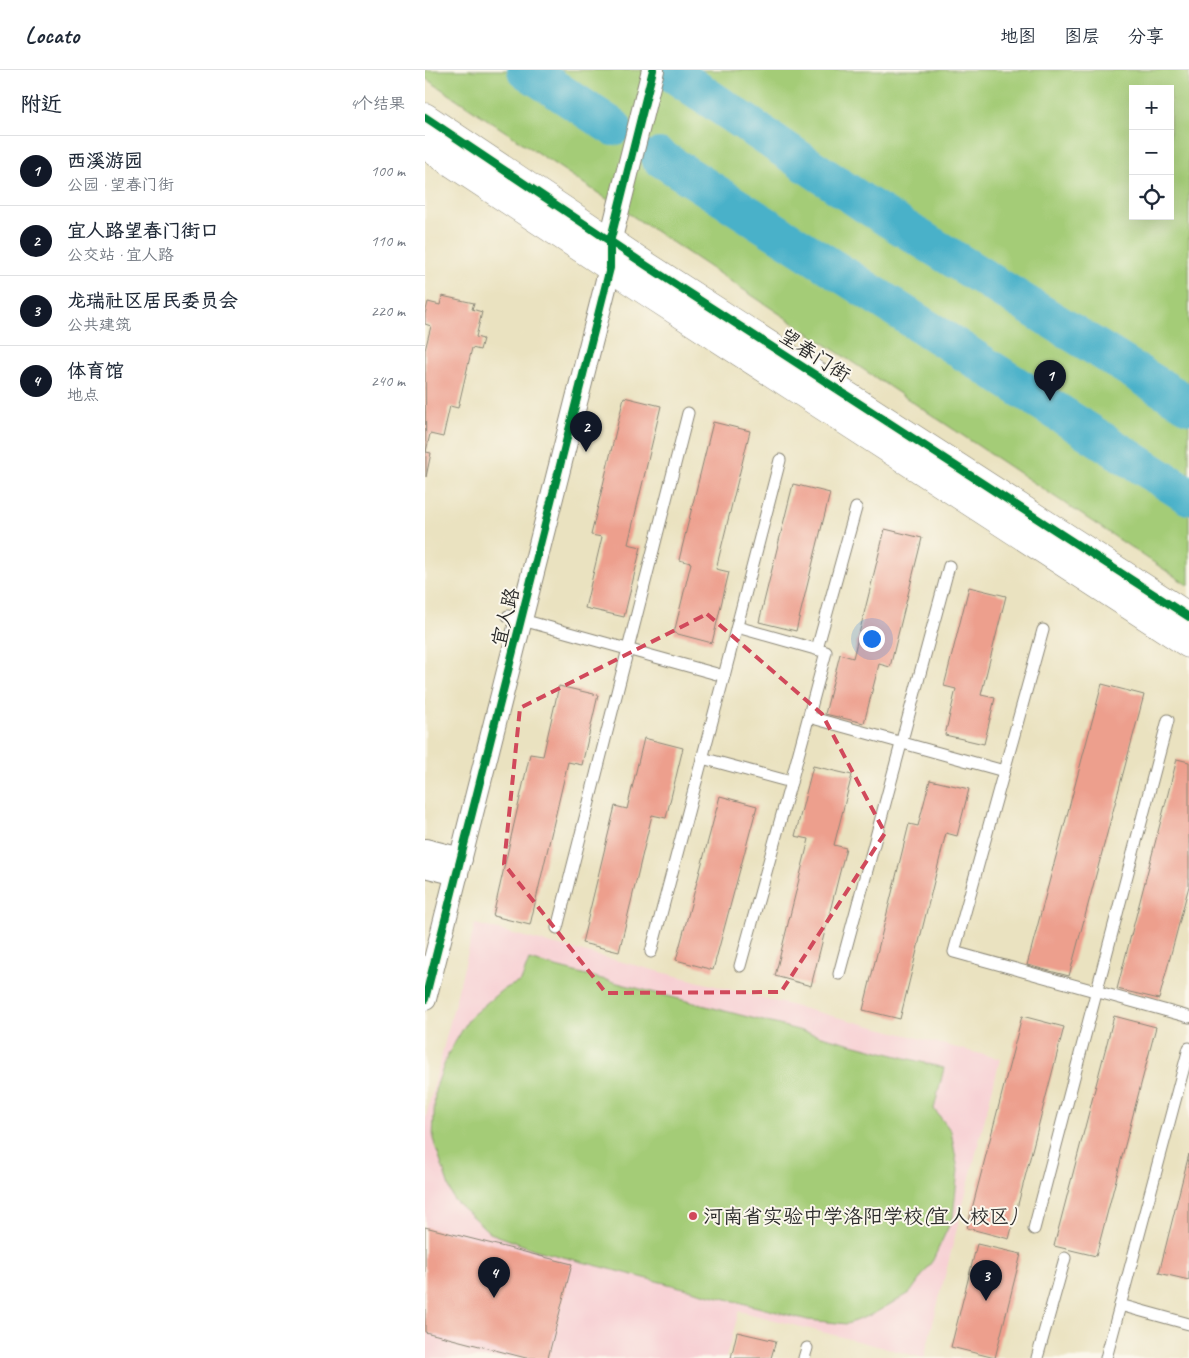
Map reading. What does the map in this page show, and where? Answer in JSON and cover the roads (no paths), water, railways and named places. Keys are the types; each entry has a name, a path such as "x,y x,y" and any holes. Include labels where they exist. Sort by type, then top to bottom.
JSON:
{"street":[{"name":"宜人路","path":"425,946 514,618 653,70"},
{"name":"望春门街","path":"425,118 607,257 1189,644"},
{"name":"望春门街","path":"425,144 1189,617"},
{"path":"425,850 447,865"},
{"name":"宜人路","path":"425,999 447,865"}],"lane":[{"path":"557,928 688,413"},
{"path":"651,952 780,460"},
{"path":"817,649 856,508"},
{"path":"839,974 949,566"},
{"path":"514,618 724,676"},
{"path":"737,627 826,652 740,966"},
{"path":"1043,630 954,952 1189,1017"},
{"path":"809,717 1004,771"},
{"path":"1034,1229 1168,720"},
{"path":"702,758 791,782"},
{"path":"1106,1358 1189,1048"},
{"path":"1037,1358 1065,1258"},
{"path":"1120,1305 1189,1324"}],"waterway":[{"path":"526,70 613,127"},
{"path":"668,70 865,204 1189,405"},
{"path":"659,157 1189,496"}],"place":[{"name":"西溪游园","path":"1050,401"},
{"name":"宜人路望春门街口","path":"586,452"},
{"name":"河南省实验中学洛阳学校(宜人校区)","path":"693,1216"},
{"name":"体育馆","path":"494,1298"},
{"name":"龙瑞社区居民委员会","path":"986,1301"}]}
